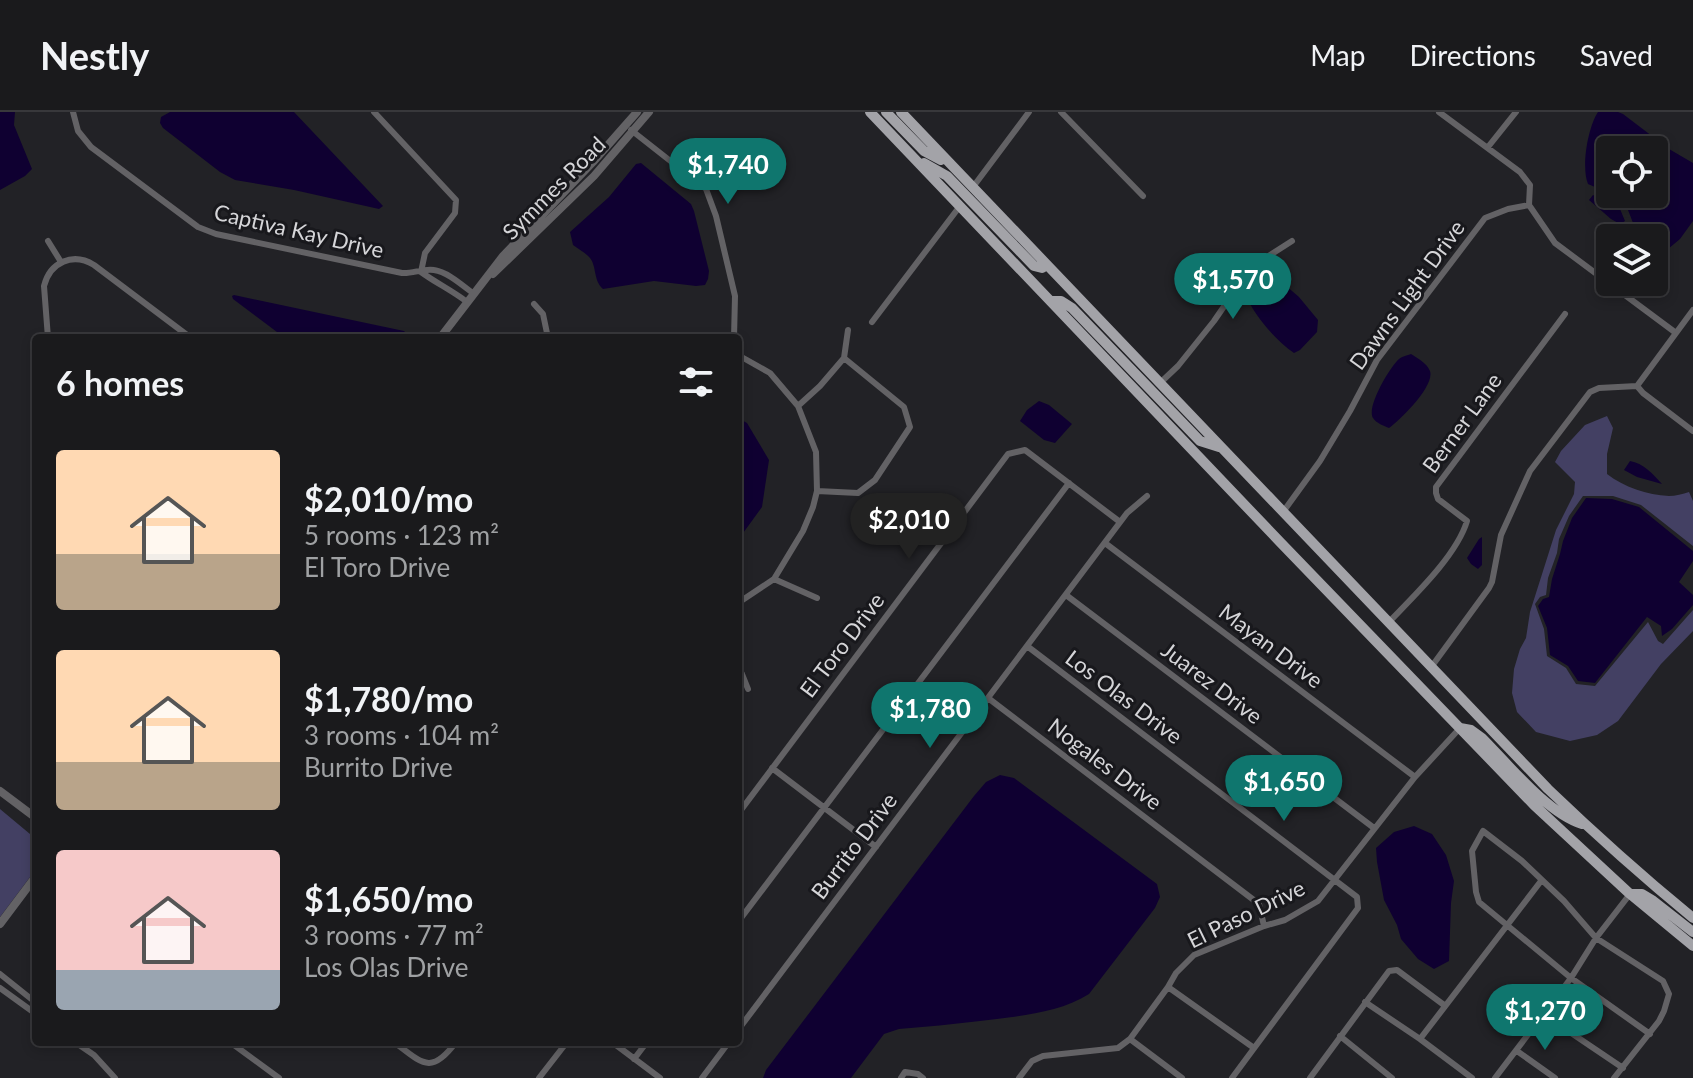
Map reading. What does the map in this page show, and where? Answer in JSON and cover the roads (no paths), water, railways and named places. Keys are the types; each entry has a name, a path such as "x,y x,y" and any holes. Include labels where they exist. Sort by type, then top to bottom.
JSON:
{"main road":[{"path":"870,112 1534,805 1630,894 1693,946"},
{"path":"886,112 924,151 950,165"},
{"path":"901,112 1548,789 1644,878 1693,918"},
{"path":"912,155 947,176 1034,266 1042,268 1047,265"},
{"path":"1051,301 1061,301 1072,308 1200,441 1221,448"},
{"path":"1460,728 1471,730 1482,738 1553,809 1568,820 1585,825"},
{"path":"1630,894 1642,894 1652,900 1693,932"}],"street":[{"name":"Captiva Kay Drive","path":"73,112 78,131 91,147 198,227 216,234 402,273 434,270 474,294"},
{"path":"374,112 456,200 455,213 425,253 421,272"},
{"name":"Symmes Road","path":"629,129 637,112"},
{"name":"Symmes Road","path":"443,334 481,286 581,189 629,129 649,112"},
{"path":"973,187 1029,112"},
{"path":"1061,112 1143,196"},
{"path":"1439,112 1520,172 1530,185 1529,205 1555,243 1676,333"},
{"path":"1488,147 1516,112"},
{"path":"629,129 706,189 716,216 735,296 734,334"},
{"name":"Dawns Light Drive","path":"1283,512 1320,461 1377,360 1485,218 1529,205"},
{"path":"872,322 960,206"},
{"path":"48,241 61,262"},
{"path":"1160,383 1205,333 1236,289 1267,257 1292,241"},
{"path":"48,334 44,286 49,273 61,262 71,259 87,260 186,334"},
{"name":"Captiva Kay Drive","path":"421,272 467,302"},
{"path":"534,304 543,314 547,334"},
{"path":"1637,386 1693,310"},
{"name":"Berner Lane","path":"1389,622 1430,579 1464,534 1467,521 1438,499 1436,487 1565,314"},
{"path":"798,406 844,358 848,330"},
{"path":"742,357 770,373 798,406 816,452 817,491 803,531 774,579 742,600"},
{"path":"817,491 858,493 875,480 910,427 904,407 844,358"},
{"path":"1637,386 1693,431"},
{"path":"1432,666 1489,588 1501,535 1534,464 1590,392 1599,388 1637,386"},
{"name":"El Toro Drive","path":"742,809 1008,454 1025,450 1120,522"},
{"path":"742,917 1069,483"},
{"name":"Burrito Drive","path":"742,1025 1120,522 1147,496"},
{"name":"Mayan Drive","path":"1105,543 1415,777"},
{"path":"774,579 817,598"},
{"name":"Juarez Drive","path":"1066,595 1374,828"},
{"name":"Los Olas Drive","path":"1027,646 1357,897 1358,908 1232,1078"},
{"path":"742,674 748,689"},
{"name":"Nogales Drive","path":"988,698 1259,904 1264,926"},
{"name":"El Paso Drive","path":"1130,1039 1176,973 1194,955 1285,920 1318,901 1415,777 1460,728"},
{"path":"772,768 876,847"},
{"path":"0,791 32,815"},
{"path":"1614,1078 1650,1034 1664,1011 1669,994 1663,981 1596,938 1564,901 1522,861 1483,831 1472,851 1479,902 1571,978 1650,1034"},
{"path":"0,924 32,881"},
{"path":"1420,1039 1541,881"},
{"path":"1495,1078 1630,894"},
{"path":"1312,1077 1389,971 1397,970 1444,1005"},
{"path":"0,974 32,999"},
{"path":"13,984 3,990 32,1011"},
{"path":"1168,987 1254,1048"},
{"path":"1365,1002 1472,1078"},
{"path":"1543,1014 1623,1068"},
{"path":"1340,1036 1392,1078"},
{"path":"1019,1078 1032,1061 1043,1056 1118,1048 1130,1039 1182,1078"},
{"path":"81,1046 94,1055 115,1078"},
{"path":"235,1046 279,1078"},
{"path":"399,1046 419,1061 428,1063 441,1059 452,1046"},
{"path":"544,1076 564,1046"},
{"path":"617,1046 660,1078"},
{"path":"634,1059 644,1046"},
{"path":"702,1078 726,1046"},
{"path":"1517,1051 1555,1078"},
{"path":"901,1078 905,1072 923,1078"}]}
